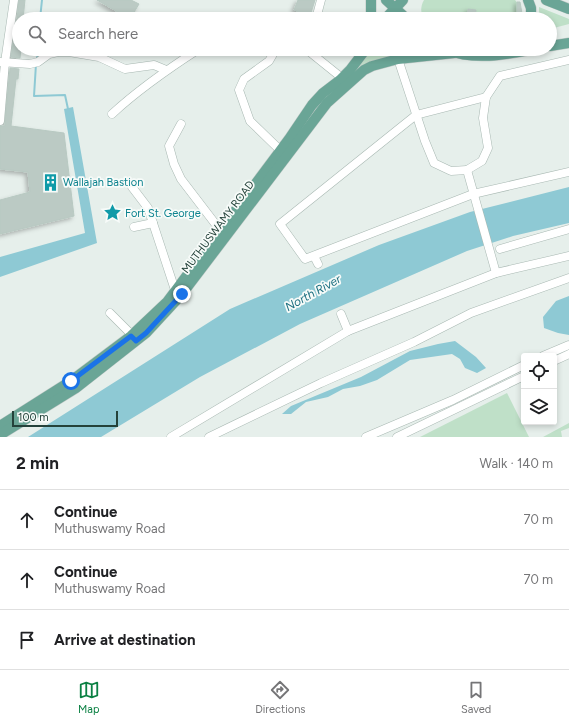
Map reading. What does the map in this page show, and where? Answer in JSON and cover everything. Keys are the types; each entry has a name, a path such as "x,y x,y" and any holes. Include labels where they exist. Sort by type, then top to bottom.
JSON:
{"main road":[{"path":"371,0 371,12"},
{"path":"386,0 399,12"},
{"path":"391,12 403,0"},
{"path":"528,0 531,12"},
{"path":"546,0 569,9"},
{"path":"557,45 569,43"},
{"path":"342,78 353,56"},
{"name":"MUTHUSWAMY ROAD","path":"0,435 76,388 133,338 167,302 323,92 342,78 361,56"},
{"name":"MUTHUSWAMY ROAD","path":"0,426 71,381 133,338 146,333 182,294 328,103 364,70 372,66 421,56"}],"street":[{"path":"0,121 3,62 14,0"},
{"path":"318,12 321,0"},
{"path":"3,62 27,64 36,63 46,56"},
{"path":"93,56 99,57 125,69 154,65 166,70"},
{"path":"112,114 128,99 166,70 188,56"},
{"path":"272,56 269,61 244,79 239,90 250,121 280,150"},
{"path":"315,56 342,78"},
{"path":"398,60 434,163 451,172 467,170 482,161 488,148 483,118 486,97 500,76 569,60"},
{"path":"486,97 416,115 280,224 305,259 473,194 569,172"},
{"path":"181,124 169,146 174,164 181,178 220,230"},
{"path":"467,170 496,273"},
{"path":"132,187 148,208 175,290"},
{"path":"134,227 153,224"},
{"path":"500,249 569,229"},
{"path":"314,256 318,264"},
{"path":"171,437 348,331 496,273 569,256"},
{"path":"210,437 321,383 414,342 471,313 569,278"},
{"path":"110,313 128,330 133,338"},
{"path":"341,314 348,331"},
{"path":"550,353 569,345"},
{"path":"557,360 569,354"},
{"path":"366,437 453,400 521,367"},
{"path":"397,437 521,377"}],"green space":[{"path":"424,0 515,0 522,12 422,12"},
{"path":"539,7 552,12 539,12"},
{"path":"557,14 569,19 569,24 557,27"},
{"path":"365,56 389,56 356,70"},
{"path":"507,393 521,421 521,425 523,425 529,437 420,437"},
{"path":"569,423 569,428 561,431 562,437 543,437"}],"water":[{"path":"73,107 97,243 0,277 0,257 85,233 64,109"},
{"name":"North River","path":"569,187 569,223 513,236 467,251 300,324 200,377 101,437 28,437 230,309 379,245 470,212"},
{"path":"569,296 569,335 544,328 543,317 556,301"},
{"path":"455,341 476,357 486,368 477,373 465,368 460,359 452,354 410,360 377,380 360,386 343,389 328,397 306,402 291,414 282,414 291,406 361,377 410,351"}],"building":[{"path":"19,0 25,0 24,12 18,12"},
{"path":"97,0 131,0 139,4 134,12 118,12"},
{"path":"298,0 315,0 311,12 297,12 294,10"},
{"path":"517,2 520,2 522,12 517,12"},
{"path":"468,9 476,10 476,12 468,12"},
{"path":"12,51 12,56 20,56 20,58 11,57"},
{"name":"Wallajah Bastion","path":"10,68 19,69 18,79 16,79 11,126 64,133 74,216 0,234 0,200 30,192 28,172 0,169 0,126 5,126"}],"waterway":[{"path":"41,12 42,0"},
{"path":"37,56 37,60"},
{"path":"36,64 34,96 65,95 68,109"}],"place":[{"name":"Wallajah Bastion","path":"50,182"},
{"name":"Fort St. George","path":"112,213"}],"route":[{"path":"71,381 131,336 136,341 146,333 182,294"}]}
